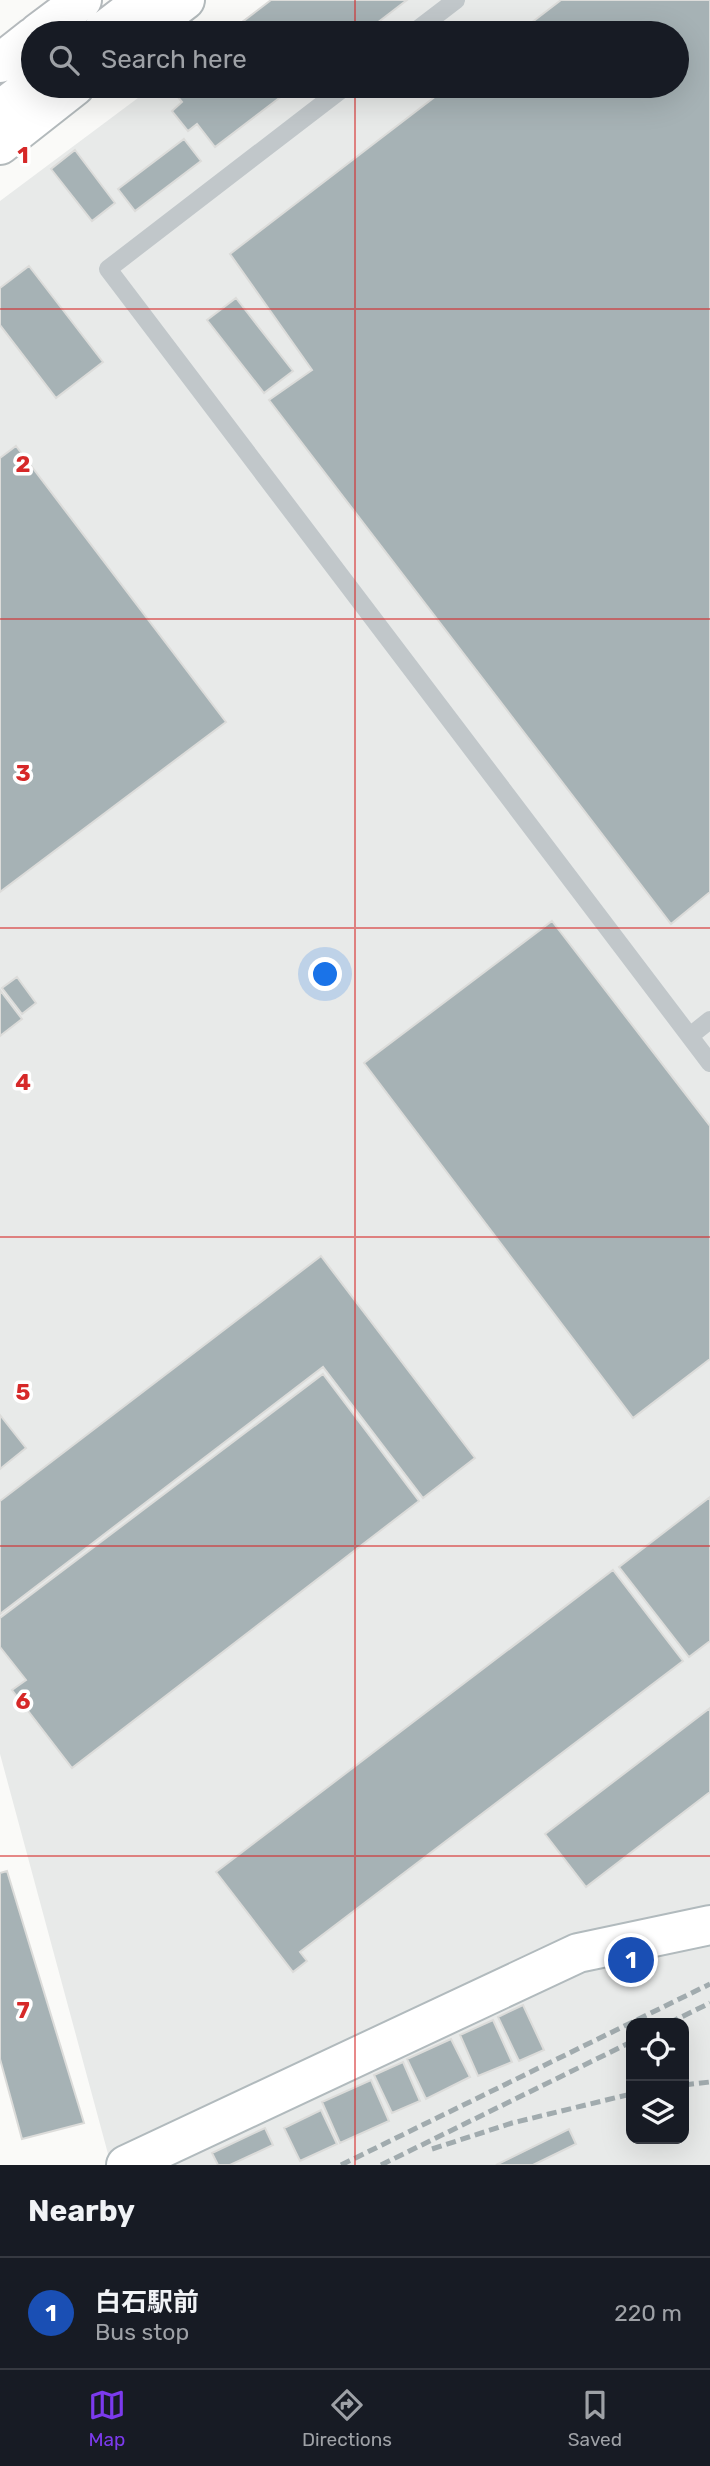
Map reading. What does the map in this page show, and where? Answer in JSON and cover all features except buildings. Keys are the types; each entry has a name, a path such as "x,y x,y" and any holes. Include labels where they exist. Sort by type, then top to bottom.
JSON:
{"main road":[{"path":"42,21 70,0"},
{"path":"54,21 82,0"},
{"path":"117,21 144,0"},
{"path":"158,21 185,0"},
{"path":"0,53 21,37"},
{"path":"0,63 21,46"},
{"path":"0,110 21,94"},
{"path":"0,145 60,98"},
{"path":"126,2165 578,1952 710,1925"}],"lane":[{"path":"429,21 456,0"},
{"path":"329,98 108,269 710,1063"},
{"path":"690,1036 710,1020"}],"shaded area":[{"path":"271,0 710,0 710,2165 111,2165 0,1754 0,201 138,98 689,98 689,21 242,21"}],"railway":[{"path":"341,2165 710,1984"},
{"path":"679,2018 710,2003"},
{"path":"381,2165 626,2044"},
{"path":"689,2084 710,2082"},
{"path":"432,2149 512,2123 626,2095"}],"place":[{"name":"白石駅前","path":"631,1960"}]}
